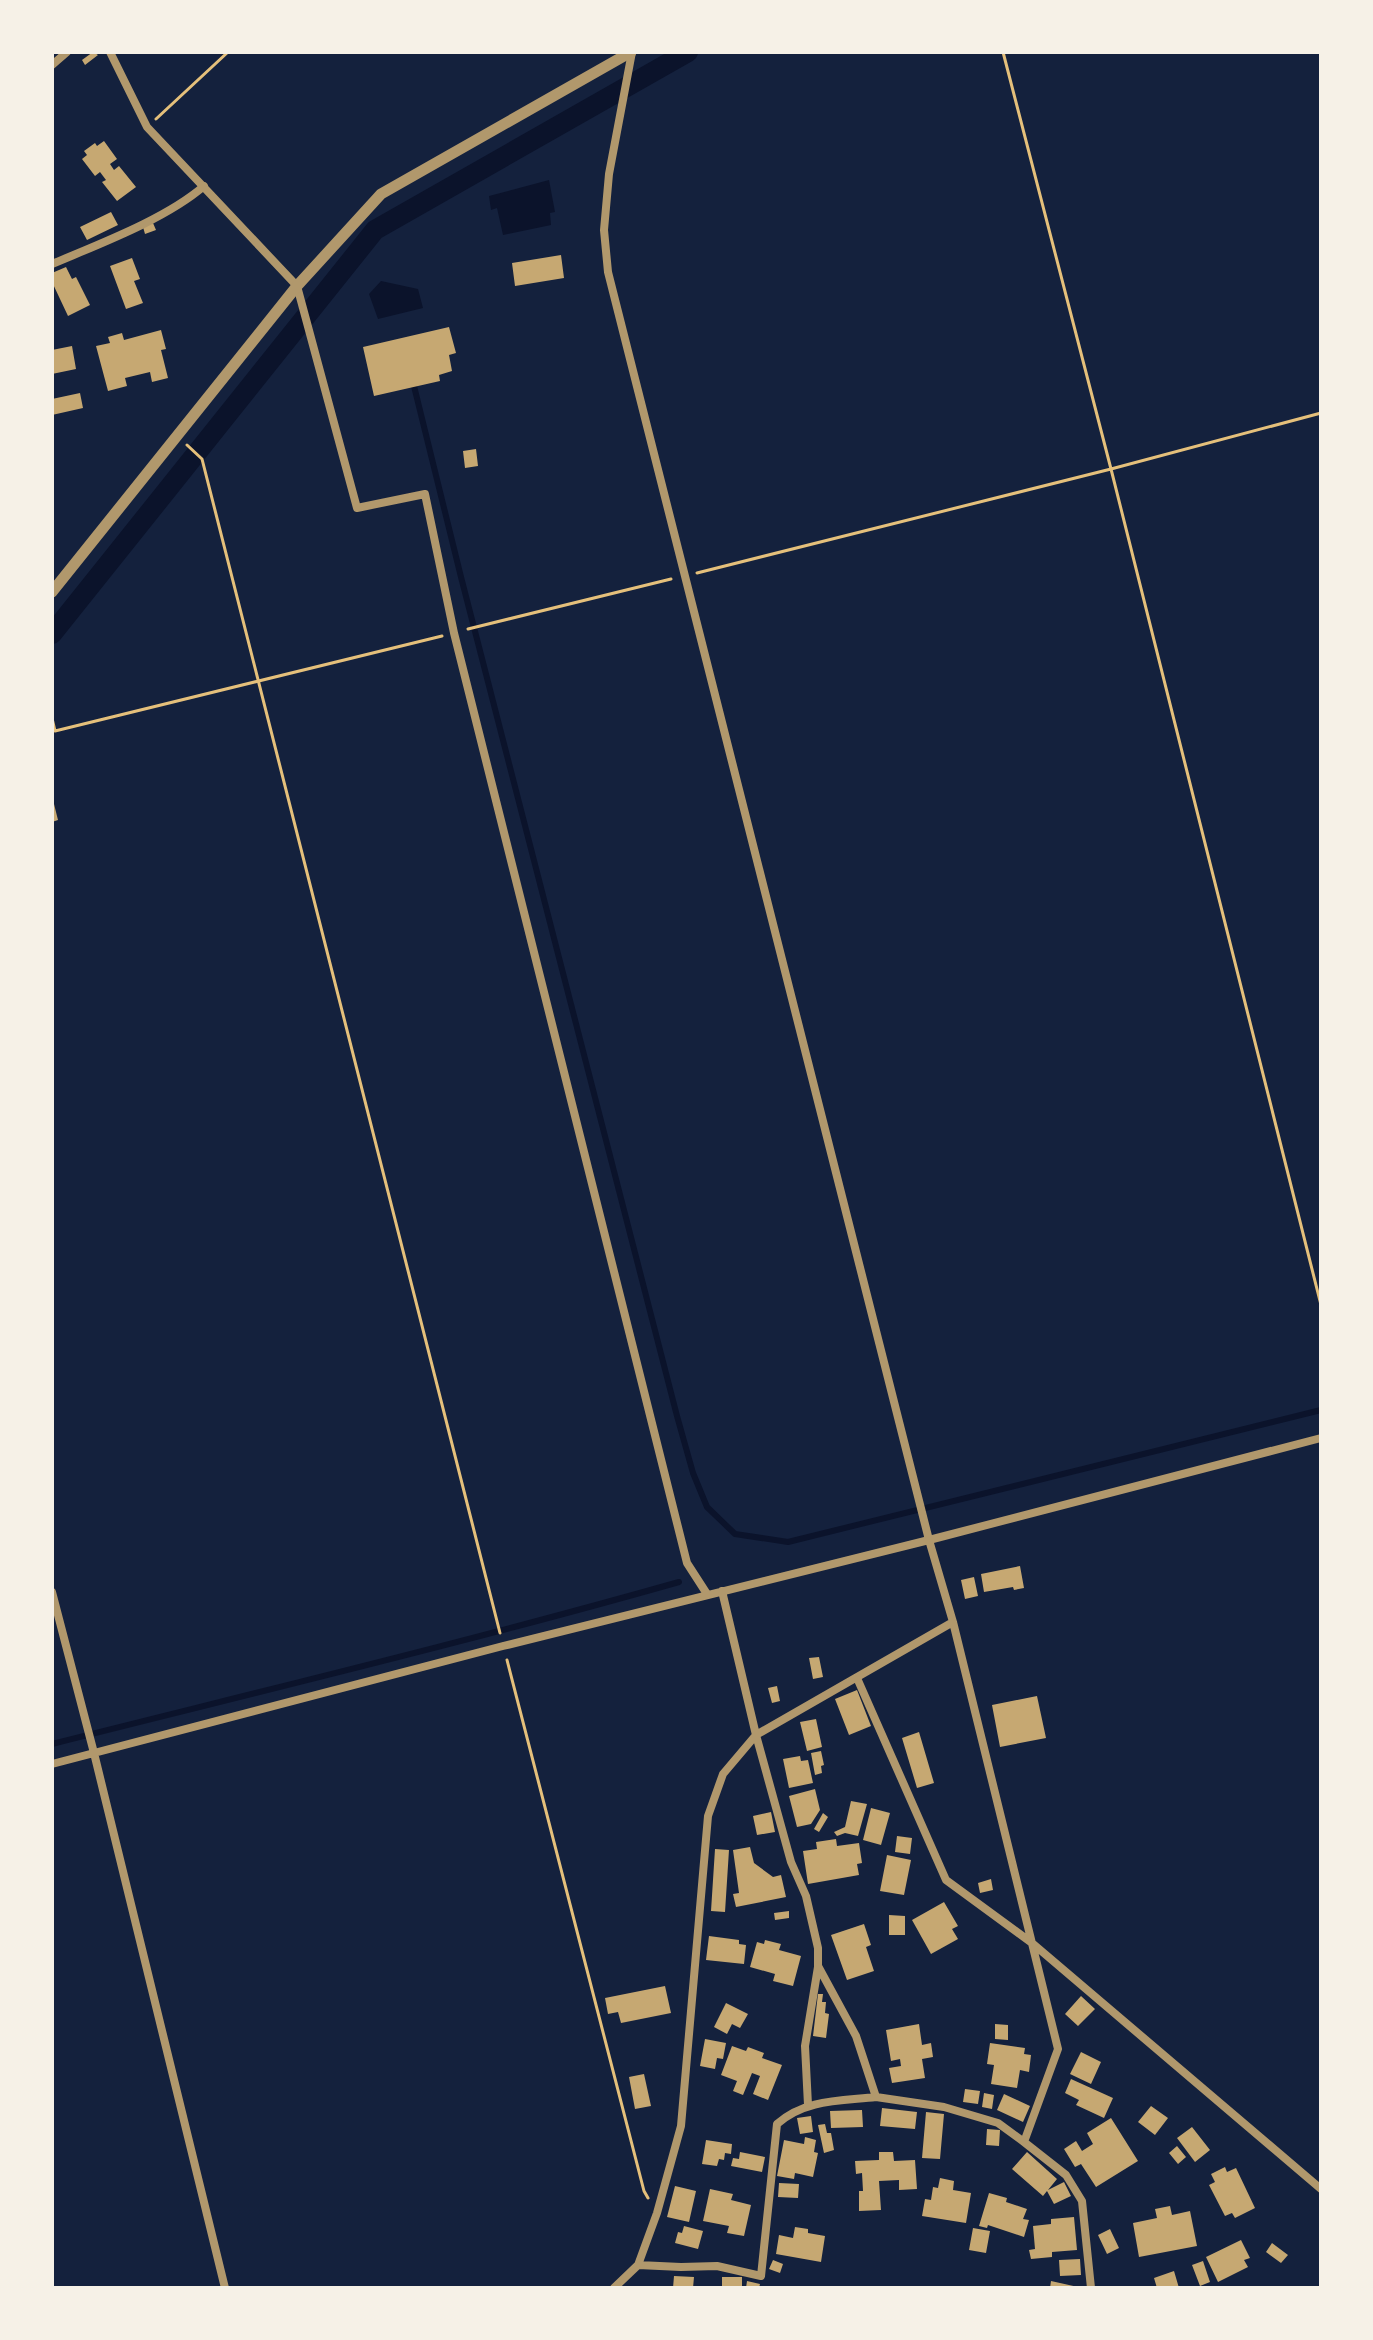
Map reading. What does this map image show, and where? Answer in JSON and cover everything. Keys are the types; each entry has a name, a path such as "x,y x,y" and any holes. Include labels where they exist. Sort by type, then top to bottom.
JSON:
{"street":[{"path":"52,65 67,52"},
{"path":"110,52 147,127 297,286 357,508 425,494 454,633 683,1548 687,1563 707,1594"},
{"path":"52,592 297,286 381,194 632,52"},
{"path":"632,52 609,174 604,230 608,272 929,1540 953,1622 1058,2049 1024,2142"},
{"path":"52,264 122,234 190,198 204,186"},
{"path":"52,1764 502,1642 929,1540 1321,1438"},
{"path":"722,1591 756,1735 791,1862 806,1896 818,1948 805,2046 808,2105"},
{"path":"52,1592 225,2288"},
{"path":"614,2288 638,2265 657,2213 681,2126 708,1816 723,1774 756,1735 953,1622"},
{"path":"857,1678 946,1880 1032,1943 1321,2189"},
{"path":"818,1966 856,2036 876,2097"},
{"path":"638,2265 717,2266 761,2276 777,2124 790,2113 808,2105 876,2097 944,2107 998,2123 1066,2175 1082,2201 1091,2288"}],"path":[{"path":"147,127 228,52"},
{"path":"1003,52 1321,1305"},
{"path":"178,437 202,459 644,2191 657,2213"}],"water":[{"path":"549,180 555,212 550,213 551,225 503,235 497,208 491,210 489,196"},
{"path":"381,281 418,289 423,308 378,319 369,294"}],"building":[{"path":"93,52 98,55 85,65 82,60"},
{"path":"104,141 117,159 110,164 114,170 119,166 136,187 117,201 102,182 106,180 100,172 95,176 82,159 87,155 84,151"},
{"path":"111,212 118,225 87,240 80,227"},
{"path":"153,223 156,230 145,234 143,227"},
{"path":"561,255 564,278 515,286 512,263"},
{"path":"132,258 140,279 134,281 143,303 126,309 110,266"},
{"path":"66,267 72,279 76,277 90,305 68,316 52,282 52,273"},
{"path":"449,327 456,353 449,355 452,371 439,375 440,381 374,396 363,347"},
{"path":"161,330 166,349 161,350 168,378 152,382 150,372 125,378 127,386 108,391 96,346 110,343 108,337 122,333 124,340"},
{"path":"72,346 76,369 52,374 52,350"},
{"path":"80,393 83,408 52,415 52,399"},
{"path":"476,449 478,466 465,468 463,451"},
{"path":"52,796 58,820 52,822"},
{"path":"1020,1566 1024,1588 984,1592 981,1574"},
{"path":"974,1577 978,1596 965,1599 961,1580"},
{"path":"819,1657 823,1677 813,1679 809,1658"},
{"path":"777,1686 780,1701 772,1703 768,1688"},
{"path":"857,1690 871,1726 849,1735 835,1699"},
{"path":"1037,1696 1046,1738 1000,1747 992,1705"},
{"path":"816,1719 822,1747 807,1751 800,1722"},
{"path":"919,1732 934,1783 917,1788 902,1738"},
{"path":"821,1751 822,1773 815,1775 811,1753"},
{"path":"800,1756 801,1761 808,1760 813,1783 789,1788 783,1759"},
{"path":"815,1789 820,1810 811,1824 797,1827 789,1796"},
{"path":"851,1801 867,1804 858,1836 845,1833 837,1836 834,1832 845,1827"},
{"path":"871,1808 890,1813 881,1845 863,1840"},
{"path":"771,1812 775,1832 757,1835 753,1816"},
{"path":"823,1813 828,1817 819,1832 814,1829"},
{"path":"897,1836 912,1838 910,1854 895,1852"},
{"path":"836,1839 837,1846 859,1843 862,1863 857,1864 859,1875 808,1884 803,1851 817,1849 816,1842"},
{"path":"750,1847 754,1863 773,1877 781,1875 786,1897 736,1907 733,1894 739,1893 733,1850"},
{"path":"715,1849 729,1850 725,1912 711,1911"},
{"path":"887,1855 911,1860 904,1895 880,1891"},
{"path":"991,1879 993,1890 980,1893 978,1883"},
{"path":"944,1902 958,1926 952,1929 958,1939 931,1954 912,1920"},
{"path":"789,1911 789,1918 775,1920 774,1913"},
{"path":"889,1915 905,1916 905,1935 889,1935"},
{"path":"864,1924 871,1945 866,1947 874,1971 847,1980 831,1935"},
{"path":"709,1936 739,1940 739,1944 746,1945 744,1964 706,1960"},
{"path":"765,1940 781,1944 779,1950 801,1956 793,1986 773,1981 775,1974 750,1967 757,1942 764,1944"},
{"path":"665,1986 671,2013 621,2023 618,2012 608,2014 605,1998"},
{"path":"818,1994 823,1994 825,2013 829,2014 826,2038 813,2036"},
{"path":"1081,1996 1095,2009 1078,2026 1065,2014"},
{"path":"726,2003 748,2014 740,2028 732,2024 727,2034 714,2027"},
{"path":"919,2024 922,2045 931,2043 933,2057 922,2059 925,2078 892,2083 889,2068 901,2066 900,2059 891,2061 886,2030"},
{"path":"995,2024 1008,2025 1008,2040 995,2039"},
{"path":"705,2039 726,2043 723,2059 717,2058 715,2069 700,2066"},
{"path":"990,2043 1025,2048 1024,2054 1031,2055 1029,2072 1020,2070 1017,2088 991,2084 994,2065 987,2064"},
{"path":"732,2046 746,2051 748,2047 764,2053 762,2058 782,2065 768,2100 753,2094 760,2076 752,2073 743,2095 733,2091 737,2081 721,2075"},
{"path":"1081,2052 1101,2062 1091,2084 1070,2074"},
{"path":"644,2074 651,2106 635,2109 629,2077"},
{"path":"1071,2079 1113,2098 1104,2118 1076,2105 1079,2100 1065,2093"},
{"path":"965,2089 980,2091 978,2104 963,2102"},
{"path":"984,2093 994,2095 992,2109 982,2107"},
{"path":"1004,2094 1030,2106 1023,2122 997,2110"},
{"path":"1151,2106 1168,2118 1155,2135 1138,2122"},
{"path":"882,2108 917,2112 915,2129 880,2126"},
{"path":"862,2110 863,2127 831,2128 830,2111"},
{"path":"926,2112 944,2114 940,2159 922,2158"},
{"path":"811,2116 813,2132 800,2134 797,2118"},
{"path":"1111,2118 1138,2161 1096,2187 1081,2164 1075,2167 1064,2149 1076,2141 1082,2151 1093,2144 1087,2133"},
{"path":"825,2124 827,2133 831,2133 834,2150 824,2153 818,2125"},
{"path":"1192,2127 1210,2150 1195,2162 1177,2138"},
{"path":"987,2129 1000,2130 999,2146 986,2145"},
{"path":"805,2137 816,2140 814,2152 818,2153 813,2177 795,2173 794,2179 777,2176 784,2140 804,2144"},
{"path":"706,2140 732,2144 731,2154 725,2153 724,2160 719,2159 717,2166 702,2164"},
{"path":"1177,2146 1186,2157 1178,2164 1169,2153"},
{"path":"740,2152 765,2157 762,2172 731,2166 733,2158 739,2159"},
{"path":"879,2152 893,2152 894,2161 915,2160 917,2189 899,2190 899,2180 879,2181 881,2210 859,2211 859,2191 863,2191 862,2173 856,2174 855,2161 879,2160"},
{"path":"1027,2152 1057,2179 1048,2190 1064,2182 1071,2196 1054,2204 1047,2191 1043,2196 1012,2169"},
{"path":"1225,2167 1227,2172 1236,2168 1255,2208 1235,2218 1232,2213 1225,2216 1209,2185 1215,2182 1211,2174"},
{"path":"940,2178 954,2181 953,2190 971,2193 966,2223 922,2216 925,2199 931,2200 933,2187 938,2188"},
{"path":"779,2183 799,2184 798,2198 778,2197"},
{"path":"675,2186 696,2191 689,2222 667,2217"},
{"path":"710,2189 733,2194 731,2200 751,2205 744,2236 727,2233 729,2226 703,2221"},
{"path":"989,2193 1027,2209 1023,2219 1029,2220 1024,2237 988,2225 987,2228 979,2226"},
{"path":"1170,2206 1172,2215 1190,2211 1197,2246 1139,2257 1133,2223 1157,2218 1155,2209"},
{"path":"1074,2217 1077,2250 1052,2252 1052,2257 1031,2259 1029,2250 1035,2249 1033,2226 1051,2224 1051,2219"},
{"path":"684,2226 703,2231 698,2249 675,2243 678,2232 682,2233"},
{"path":"795,2227 825,2236 821,2262 776,2254 779,2235 793,2238"},
{"path":"973,2228 990,2231 986,2253 969,2250"},
{"path":"1110,2229 1119,2248 1107,2254 1098,2235"},
{"path":"1241,2240 1250,2258 1244,2260 1248,2267 1218,2282 1206,2257"},
{"path":"1272,2243 1288,2255 1281,2263 1266,2252"},
{"path":"1080,2259 1081,2275 1060,2276 1059,2260"},
{"path":"773,2260 783,2264 780,2273 769,2269"},
{"path":"1203,2261 1210,2282 1200,2286 1192,2265"},
{"path":"1174,2271 1179,2288 1157,2288 1154,2278"},
{"path":"674,2276 694,2277 693,2288 673,2288"},
{"path":"722,2277 742,2277 742,2288 722,2288"},
{"path":"747,2281 760,2284 759,2288 746,2288"},
{"path":"1051,2281 1078,2287 1050,2288"}],"waterway":[{"path":"52,634 375,230 688,52"},
{"path":"413,382 677,1416 693,1473 707,1507 735,1534 788,1542 1321,1410"},
{"path":"52,1744 445,1645 679,1582"}]}
